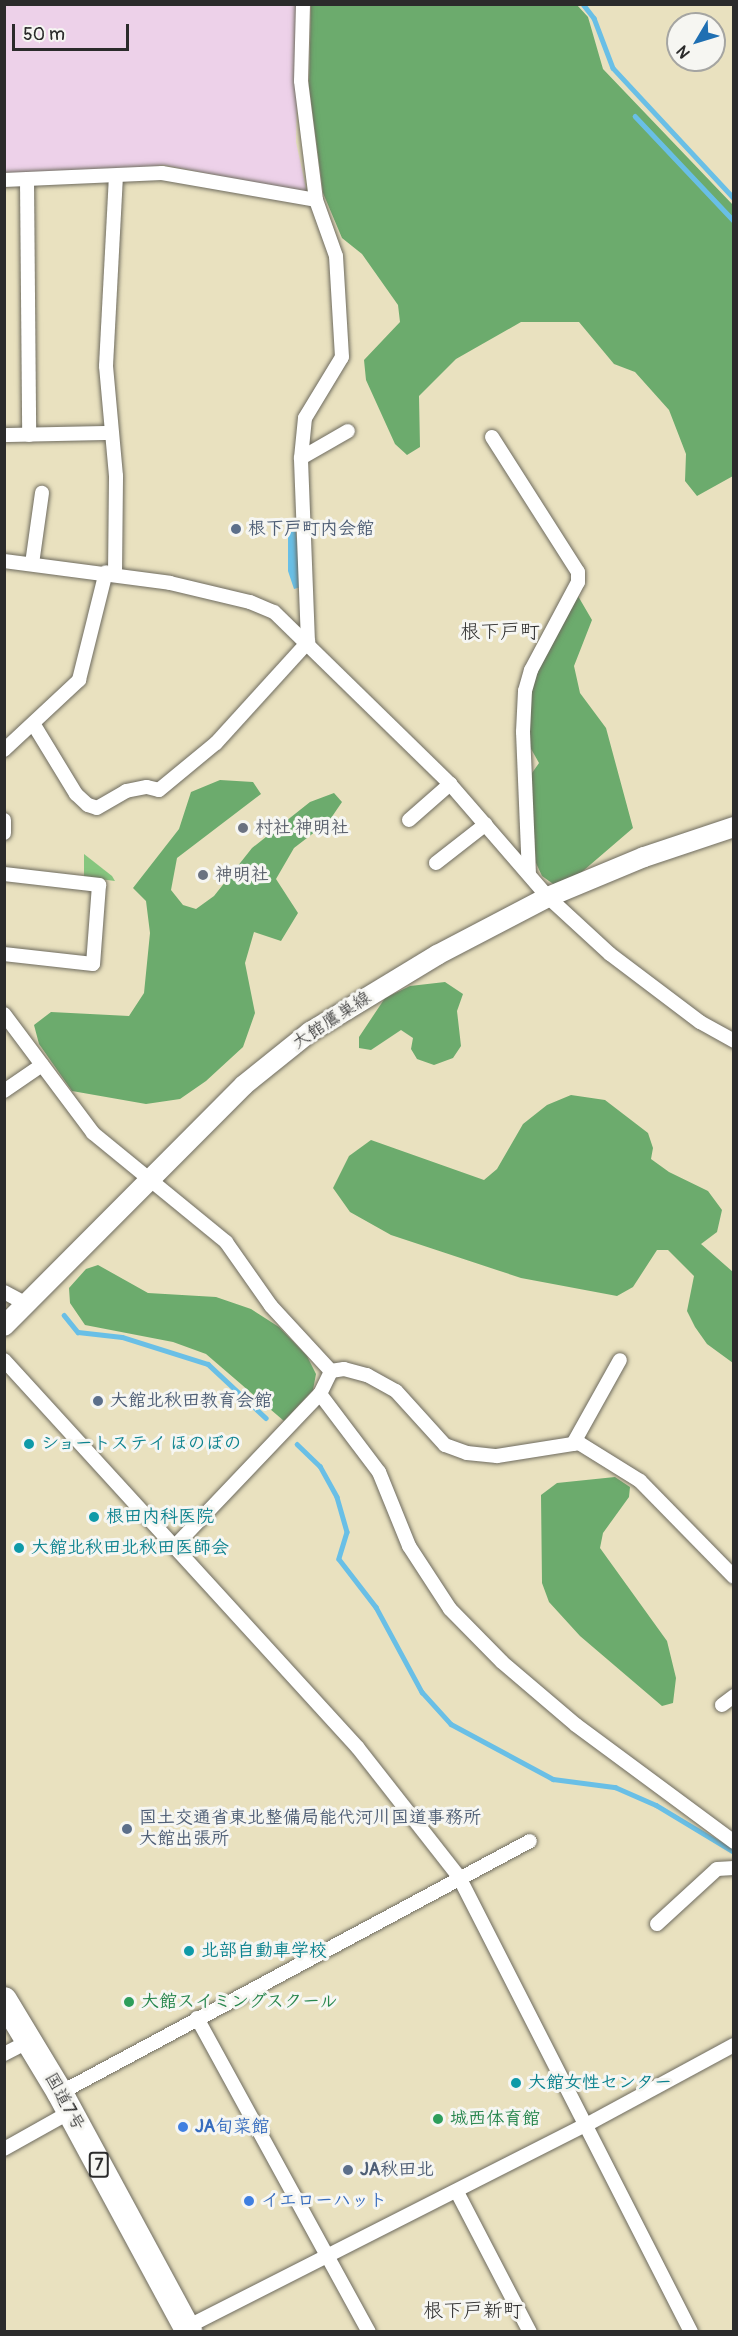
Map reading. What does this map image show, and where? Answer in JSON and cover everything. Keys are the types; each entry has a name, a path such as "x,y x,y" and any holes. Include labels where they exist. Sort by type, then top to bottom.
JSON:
{"highway":[{"name":"国道7号","path":"4,2000 65,2103 188,2329"}],"main road":[{"name":"大館鷹巣線","path":"4,1326 244,1085 310,1032 436,955 548,897 644,857 734,827"}],"street":[{"path":"34,725 76,794 88,805 97,808 126,791 147,787 159,790 216,742 308,642 301,458 305,418 342,357 336,256 316,200 301,81 303,4"},
{"path":"4,180 27,181 162,173 316,200"},
{"path":"4,750 34,725 79,680 111,573 116,476 105,366 116,177"},
{"path":"27,181 29,435"},
{"path":"301,458 348,431"},
{"path":"4,435 110,433"},
{"path":"492,437 578,572 578,582 531,670 525,691 529,874"},
{"path":"32,564 42,493"},
{"path":"4,561 111,573 250,602 274,612 308,642 450,784 548,897 610,954 700,1022 732,1038"},
{"path":"409,820 450,784"},
{"path":"436,862 486,824"},
{"path":"4,874 99,885 93,964 4,954"},
{"path":"4,1014 93,1133 226,1242 271,1306 332,1371"},
{"path":"4,1091 42,1065"},
{"path":"4,1292 27,1304"},
{"path":"4,1360 358,1748 459,1877 691,2331"},
{"path":"573,1444 620,1360"},
{"path":"332,1371 344,1369 367,1375 396,1391 445,1444 467,1453 497,1456 579,1443 640,1481 734,1577"},
{"path":"175,1546 320,1394 332,1371"},
{"path":"320,1394 379,1472 409,1545 450,1609 502,1662 576,1725 734,1842"},
{"path":"4,2149 65,2103 197,2018 530,1840"},
{"path":"657,1924 717,1869 734,1868"},
{"path":"197,2018 369,2331"},
{"path":"4,2054 29,2041"},
{"path":"188,2329 327,2255 457,2192 586,2125 734,2044"},
{"path":"457,2192 530,2331"}],"shaded area":[{"path":"5,5 299,5 296,142 307,193 164,165 55,176 5,174"}],"green space":[{"path":"311,5 577,5 588,17 603,69 733,205 733,476 697,496 685,481 686,454 669,410 635,372 614,364 579,322 521,322 456,359 419,396 420,447 407,455 395,444 366,380 364,360 400,322 398,305 362,254 342,238 323,193 309,86"},
{"path":"578,596 592,620 574,666 580,693 606,728 633,828 576,877 556,886 542,876 536,863 531,787 532,773 539,763 530,747 529,693 536,669"},
{"path":"220,780 253,782 261,794 177,858 171,890 183,905 196,909 214,896 252,848 310,802 334,793 342,802 329,821 294,848 276,879 298,913 281,941 254,932 245,963 255,1013 243,1047 206,1081 180,1099 146,1104 72,1091 39,1044 34,1025 51,1012 129,1016 144,993 150,933 146,901 133,888 179,829 191,792"},
{"path":"84,854 112,876 115,881 84,877"},
{"path":"445,982 463,994 457,1011 461,1046 453,1058 434,1065 417,1059 411,1049 413,1038 401,1030 371,1050 359,1048 359,1037 385,998 410,986"},
{"path":"571,1095 605,1100 648,1133 653,1148 651,1159 669,1172 708,1191 722,1210 717,1232 701,1244 733,1272 733,1363 707,1344 695,1327 687,1311 694,1276 668,1250 657,1250 633,1287 617,1296 521,1278 391,1235 350,1212 333,1188 349,1156 371,1140 484,1180 497,1169 523,1124 547,1105"},
{"path":"98,1265 148,1293 216,1297 251,1309 279,1327 307,1356 316,1374 313,1390 284,1421 206,1354 173,1342 85,1325 70,1303 69,1288 86,1269"},
{"path":"615,1477 630,1487 629,1497 603,1533 600,1548 667,1641 676,1678 673,1703 662,1706 580,1636 549,1602 542,1583 541,1495 557,1483"}],"water":[{"path":"288,522 295,522 301,587 294,589 288,571"}],"waterway":[{"path":"583,4 594,18 613,68 734,198"},
{"path":"635,116 734,221"},
{"path":"64,1315 78,1332 122,1337 208,1364 266,1418"},
{"path":"297,1444 320,1466 337,1497 347,1532 339,1559 376,1607 422,1692 451,1724 553,1779 615,1787 656,1805 734,1852"}],"place":[{"name":"根下戸町内会館","path":"236,529"},
{"name":"村社 神明社","path":"243,828"},
{"name":"神明社","path":"203,875"},
{"name":"大館北秋田教育会館","path":"98,1401"},
{"name":"ショートステイ ほのぼの","path":"29,1444"},
{"name":"根田内科医院","path":"94,1517"},
{"name":"大館北秋田北秋田医師会","path":"19,1548"},
{"name":"国土交通省東北整備局能代河川国道事務所 大館出張所","path":"127,1829"},
{"name":"北部自動車学校","path":"189,1951"},
{"name":"大館スイミングスクール","path":"129,2002"},
{"name":"大館女性センター","path":"516,2083"},
{"name":"城西体育館","path":"438,2119"},
{"name":"JA旬菜館","path":"183,2127"},
{"name":"JA秋田北","path":"348,2170"},
{"name":"イエローハット","path":"249,2201"}],"district":[{"name":"根下戸町","path":"500,631"},
{"name":"根下戸新町","path":"473,2310"}]}
